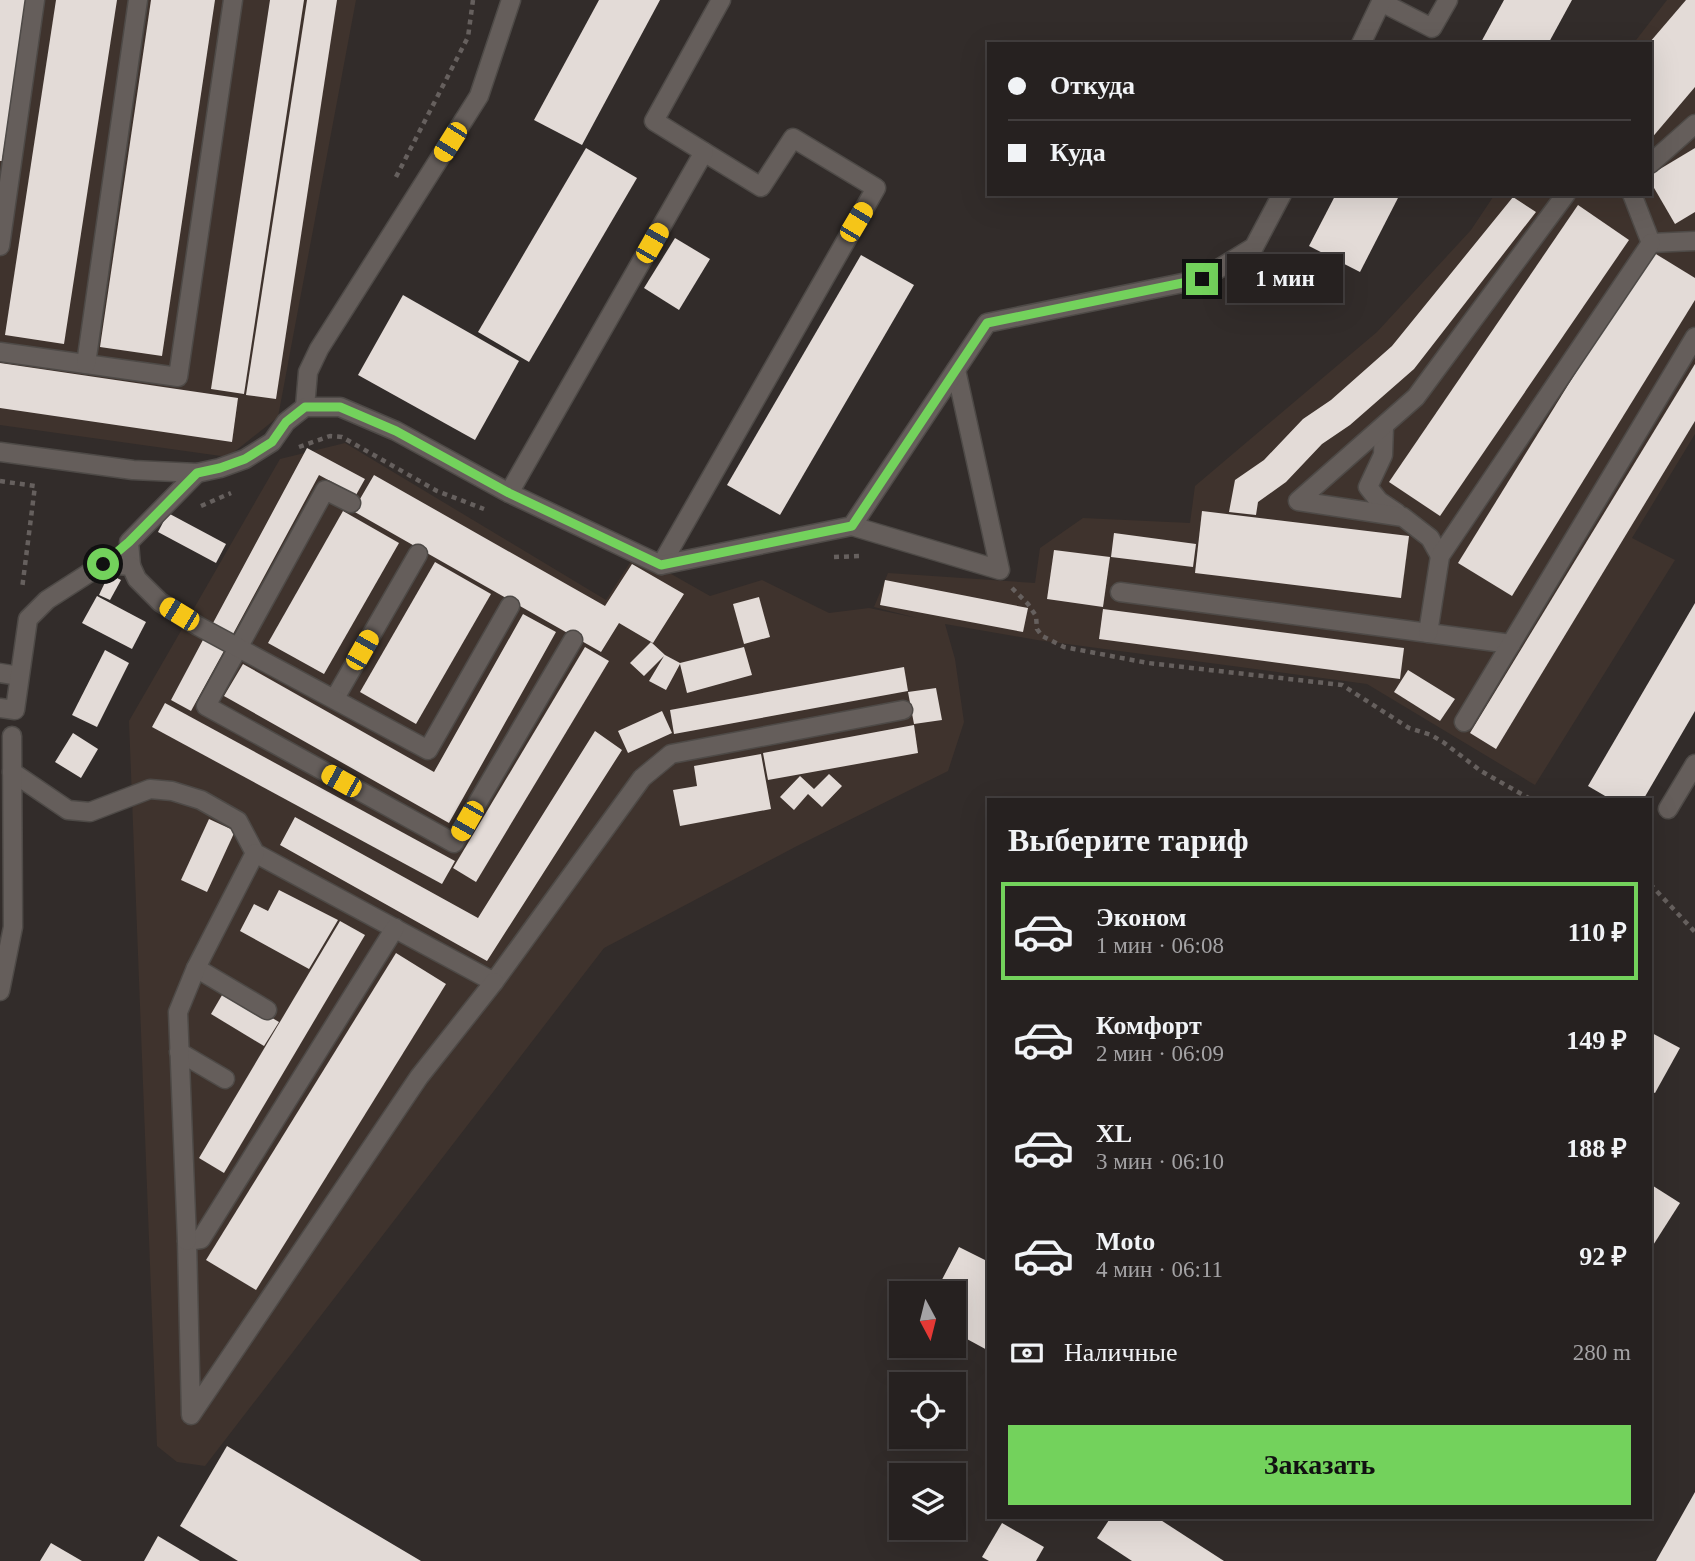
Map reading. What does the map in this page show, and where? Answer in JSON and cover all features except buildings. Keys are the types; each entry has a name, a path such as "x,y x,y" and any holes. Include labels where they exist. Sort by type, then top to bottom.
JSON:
{"lane":[{"path":"0,246 35,0"},
{"path":"86,364 138,0"},
{"path":"0,352 178,377 233,0"},
{"path":"305,407 308,373 319,349 479,96 511,0"},
{"path":"661,565 876,188 793,138 761,187 654,121 720,0"},
{"path":"1362,42 1383,1 1432,28 1448,0"},
{"path":"1652,162 1695,124"},
{"path":"509,493 704,152"},
{"path":"852,526 987,323 1202,279 1255,247 1281,196"},
{"path":"1403,517 1298,501 1416,397 1565,196"},
{"path":"1633,196 1651,243"},
{"path":"1651,243 1695,241"},
{"path":"1428,633 1440,556 1651,243"},
{"path":"1464,722 1695,337"},
{"path":"0,452 133,470 197,473 245,459 272,442 286,422 305,407 340,407 396,431 509,493 661,565 852,526 1000,570 956,370"},
{"path":"1384,426 1383,455 1368,487 1379,501 1430,538 1440,556"},
{"path":"0,708 15,710 27,619 47,600 103,564 129,542 197,473"},
{"path":"351,503 325,490 206,706 454,843 573,640"},
{"path":"129,542 131,566 137,579 160,602 428,750 510,606"},
{"path":"335,698 418,554"},
{"path":"103,564 131,566"},
{"path":"1120,592 1511,643"},
{"path":"0,673 19,676"},
{"path":"255,853 196,968 177,1012 191,1415 419,1077 494,982 642,778 671,754 903,710"},
{"path":"0,991 13,927 12,736"},
{"path":"1668,809 1695,764"},
{"path":"12,772 68,810 90,812 150,789 172,791 201,800 238,821 255,853 494,982"},
{"path":"187,1241 201,1239 394,928"},
{"path":"196,968 267,1010"},
{"path":"179,1052 225,1079"}],"path":[{"path":"297,447 330,436 342,437 437,491 475,508 487,510"},
{"path":"0,481 35,486 25,566"},
{"path":"166,504 202,506 240,487"},
{"path":"824,558 863,555"},
{"path":"1000,570 1036,616 1037,629 1042,636 1064,647 1148,663 1342,685 1409,728 1443,741 1480,771 1528,798"},
{"path":"1652,886 1695,932"}],"shaded area":[{"path":"0,0 356,0 278,417 228,457 0,425"},
{"path":"1667,0 1695,0 1695,434 1632,538 1675,560 1535,785 1367,684 1037,640 945,624 955,659 964,722 948,771 797,846 604,948 205,1466 177,1462 157,1446 129,721 280,459 345,443 606,600 631,561 643,558 710,596 762,580 829,613 869,608 917,618 874,607 888,573 1035,583 1040,548 1083,518 1190,523 1195,486 1377,332 1471,230 1494,196 1652,196 1652,42 1635,42"}],"route":[{"path":"103,564 129,542 197,473 245,459 272,442 286,422 305,407 340,407 396,431 509,493 661,565 852,526 987,323 1202,279"}]}
